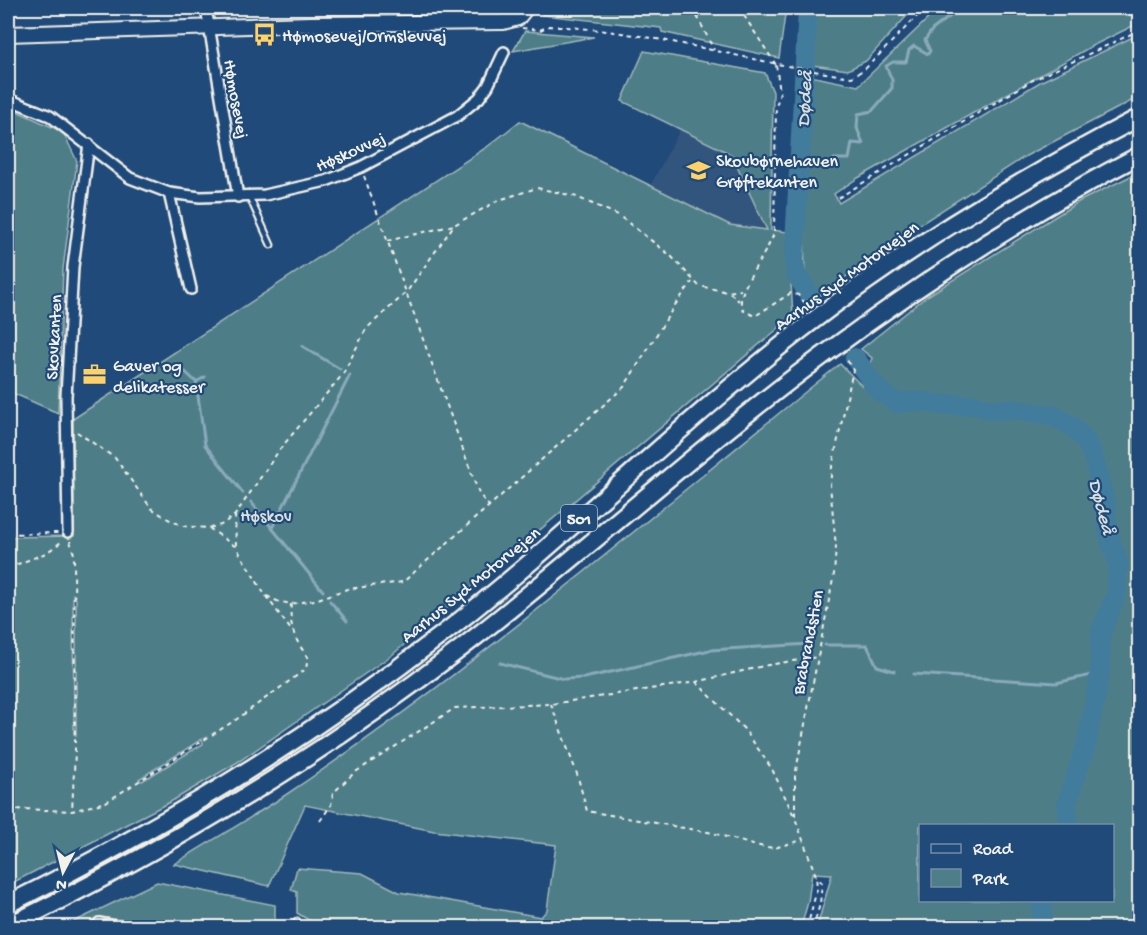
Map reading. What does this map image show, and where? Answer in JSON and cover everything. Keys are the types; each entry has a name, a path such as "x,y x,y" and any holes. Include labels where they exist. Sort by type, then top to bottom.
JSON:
{"highway":[{"name":"Aarhus Syd Motorvejen","path":"8,904 93,862 181,812 268,759 360,696 446,631 810,322 919,246 1023,182 1140,117"},
{"name":"501","path":"8,926 101,881 198,827 283,775 460,649 825,354 938,276 1042,209 1140,155"}],"street":[{"name":"Hømosevej","path":"206,8 238,197"},
{"path":"8,34 508,22 518,18 526,8"},
{"name":"Høskovvej","path":"8,99 51,116 130,178 169,193 249,196 291,191 326,181 361,167 468,108 488,86 504,52"},
{"name":"Skovkanten","path":"68,532 66,425 73,267 89,144"},
{"path":"169,193 191,289"},
{"path":"99,927 99,923 126,927"}],"lane":[{"path":"249,196 271,245"},
{"path":"296,927 297,921"}],"path":[{"path":"693,8 714,50"},
{"path":"738,8 776,65 780,92 776,107 774,233 758,268 741,290 739,302"},
{"path":"508,22 525,29 540,30 549,26 621,31 776,65 852,77 925,8"},
{"path":"838,198 1031,81 1140,30"},
{"path":"361,167 479,494 490,507"},
{"path":"387,241 454,225 500,200 537,188 574,196 618,215 670,255 693,282 705,288 728,292 741,290"},
{"path":"66,425 115,458 151,508 183,526 208,528 221,525 235,515 280,449 344,374 366,329 406,293 454,225"},
{"path":"265,595 291,604 315,600 347,589 403,582 490,507 537,461 567,439 624,387 675,305 693,282"},
{"path":"728,292 739,302 744,311 755,316 791,293 798,295 805,303"},
{"name":"Brabrandstien","path":"807,927 817,889 816,876 795,818 796,768 806,734 834,574 835,515 830,485 838,432 853,370 847,360"},
{"path":"235,515 236,547"},
{"path":"8,812 21,809 72,811 106,802 237,719 306,669 308,657 265,595 236,547 208,528"},
{"path":"8,534 68,532"},
{"path":"8,568 46,554 61,543 68,532"},
{"path":"68,532 74,554 75,752 72,811"},
{"path":"291,604 290,620 293,633"},
{"path":"320,821 331,805 333,793 354,773 449,711 471,707 551,704 696,682 768,664 818,657"},
{"path":"696,682 745,730 772,769 795,818"},
{"path":"551,704 577,774 587,812 713,833 736,841 774,848 802,840"},
{"path":"813,927 822,894 822,883 816,876"}],"shaded area":[{"name":"Skovbørnehaven Grøftekanten","path":"681,128 731,154 768,230 730,225 650,186"}],"green space":[{"path":"337,8 389,8 390,12 335,13"},
{"path":"546,8 786,8 779,58 662,32 661,28 542,15"},
{"path":"802,8 914,8 866,61 848,70 812,65"},
{"path":"939,8 1139,8 1139,23 1092,46 858,178 834,194 839,203 1040,82 1139,34 1139,97 1026,156 905,234 818,297 805,281 804,224 810,76 858,86"},
{"path":"525,31 594,37 513,51"},
{"name":"Høskov","path":"644,51 765,73 773,92 771,230 788,232 793,316 392,655 241,760 172,801 8,885 8,537 74,536 73,419 487,147 520,121 730,225 767,230 731,154 622,101","holes":["73,595 76,599 76,735 74,734","202,739 203,744 142,781 139,779"]},
{"path":"8,107 63,132 77,161 63,269 58,413 8,391"},
{"path":"1139,172 1139,927 817,927 832,874 812,873 808,902 801,927 320,927 297,913 297,892 291,890 297,868 362,873 399,892 541,917 547,910 556,845 434,831 305,805 269,886 174,864 278,800 351,750 494,644 840,364 862,386 872,358 861,349 927,296 1080,201"},
{"path":"157,882 275,905 275,927 61,928"}],"waterway":[{"name":"Dødeå","path":"808,8 794,262 796,274 809,294"},
{"path":"799,166 828,165 834,159 849,159 852,143 863,144 857,128 858,114 872,111 892,88 892,80 886,66 893,62 906,62 909,50 914,46 928,54 930,51 925,40 932,30 961,8"},
{"path":"302,346 340,369"},
{"name":"Dødeå","path":"855,358 878,390 897,403 917,401 944,405 975,405 993,410 1012,409 1054,416 1073,427 1086,441 1092,453 1105,501 1109,536 1118,563 1116,595 1101,632 1100,673 1086,745 1067,803 1068,824"},
{"path":"176,363 196,382 205,445 243,493"},
{"path":"272,528 350,375"},
{"path":"196,382 205,377"},
{"path":"251,502 323,591"},
{"path":"330,601 347,621"},
{"path":"500,663 564,679 584,678 710,650 810,644"},
{"path":"825,645 867,645 877,666 894,671"},
{"path":"914,674 1056,683 1100,673"},
{"name":"Dødeå","path":"1042,902 1042,918 1046,928"}],"place":[{"name":"Hømosevej/Ormslevvej","path":"264,35"},
{"name":"Skovbørnehaven Grøftekanten","path":"698,170"},
{"name":"Gaver og delikatesser","path":"95,375"}]}
